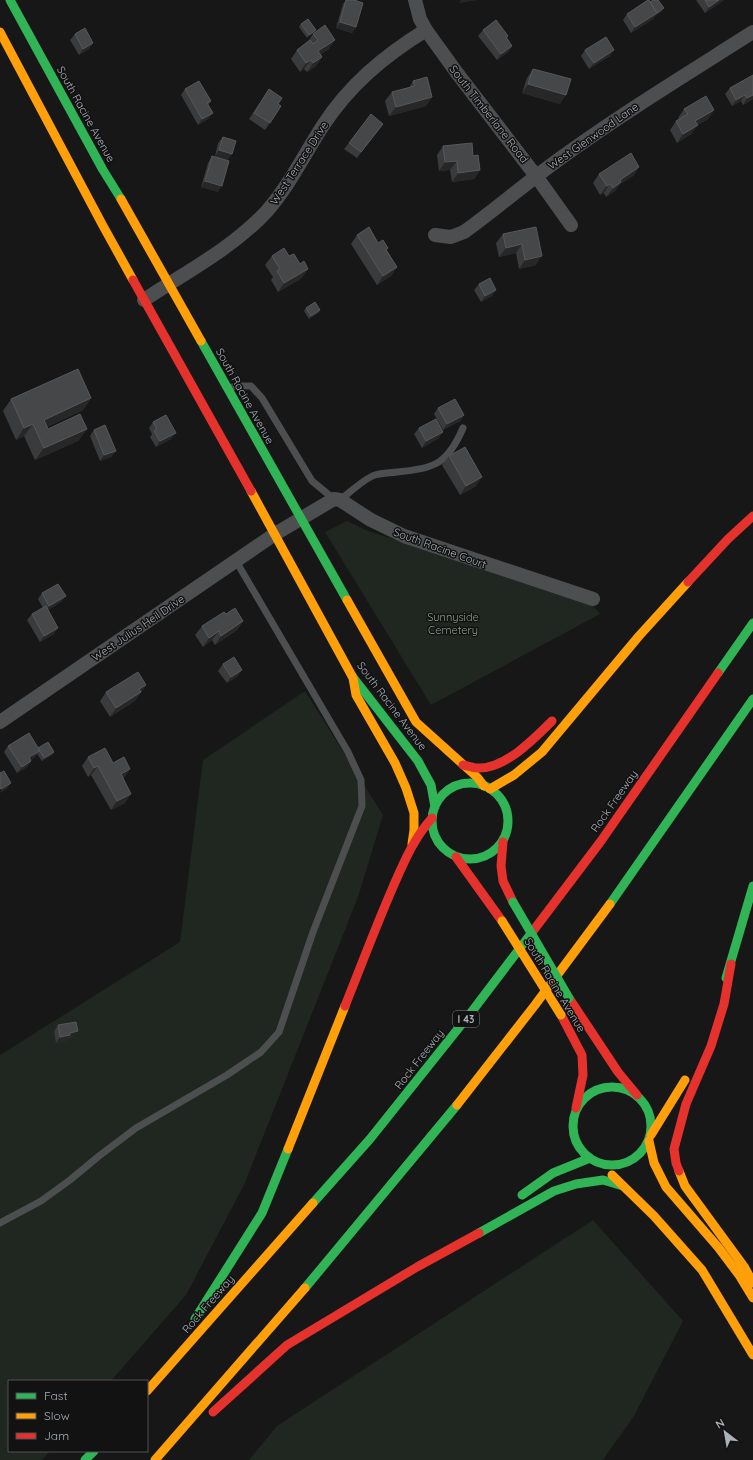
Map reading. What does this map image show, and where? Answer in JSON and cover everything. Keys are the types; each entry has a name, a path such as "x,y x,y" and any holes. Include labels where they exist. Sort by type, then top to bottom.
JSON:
{"main road":[{"name":"South Racine Avenue","path":"10,0 103,170 125,206 416,722 464,764 487,788"},
{"path":"6,44 27,31"},
{"name":"South Racine Avenue","path":"0,32 102,224 275,534 353,678 418,761 431,785 435,807"},
{"path":"487,788 514,775 542,752 639,636 728,539 753,516"},
{"name":"Rock Freeway","path":"148,1390 370,1139 464,1022 601,841 753,623"},
{"path":"576,696 639,636"},
{"path":"353,678 356,695 395,763 406,788 414,813 414,830 411,847"},
{"path":"155,1460 301,1294 459,1102 538,1000 641,861 753,699"},
{"path":"464,764 480,769 502,762 534,739 560,713"},
{"path":"464,784 474,784 487,788 500,797 506,807 508,819 507,831 502,842 494,852 482,858 469,860 456,857 446,851 438,842 433,830 432,818 435,807 447,792 455,787 464,784"},
{"path":"190,1324 205,1305 262,1213 384,908 411,847 421,830 432,818"},
{"name":"South Racine Avenue","path":"502,842 501,866 503,881 513,902 569,998 618,1072 637,1094"},
{"name":"South Racine Avenue","path":"456,857 502,921 561,1015 582,1056 583,1075 574,1118"},
{"path":"600,1163 615,1165 626,1163 639,1154 679,1092 701,1049 731,964 753,886"},
{"path":"731,964 724,1004 711,1046 686,1104 674,1149 676,1163 685,1186 745,1268 753,1283"},
{"path":"753,1298 718,1247 666,1187 654,1163 650,1138 652,1126 650,1114 645,1103 637,1094 625,1088 612,1086 599,1088 587,1095 578,1105 574,1118 573,1129 581,1151 600,1163 659,1221 702,1270 753,1355"},
{"path":"515,1201 553,1173 590,1158"},
{"path":"206,1418 287,1344 417,1268 554,1191 576,1184 603,1180 623,1186"},
{"path":"417,1268 502,1210"},
{"path":"148,1380 171,1350"},
{"path":"161,1460 195,1428"},
{"path":"86,1460 93,1452"}],"street":[{"name":"South Timberlane Road","path":"415,0 420,19 426,30 571,224"},
{"name":"West Terrace Drive","path":"144,300 236,239 249,228 267,210 283,190 323,126 352,88 378,63 426,30"},
{"name":"West Glenwood Lane","path":"435,235 450,237 464,232 536,176 611,123 753,32"},
{"path":"275,534 301,518 337,500"},
{"name":"South Racine Court","path":"337,500 371,520 404,536 593,600"},
{"name":"West Julius Heil Drive","path":"0,722 275,534"}],"lane":[{"path":"227,388 251,386 262,398 312,481 337,500 374,475 415,470 440,462 450,452 463,428"},
{"path":"0,1223 41,1200 70,1180 98,1156 136,1128 227,1075 261,1052 278,1032 313,932 362,806 361,780 348,752 236,561"}],"green space":[{"name":"Sunnyside Cemetery","path":"347,521 368,531 591,603 600,614 431,705 325,532"},
{"path":"305,691 383,815 358,897 244,1185 186,1295 112,1380 8,1380 8,1452 49,1452 42,1460 0,1460 0,1055 180,942 203,760"},
{"path":"593,1220 683,1321 634,1416 603,1460 249,1460 277,1426"}],"building":[{"path":"346,0 354,0 363,3 356,27 340,22"},
{"path":"648,0 657,13 635,27 627,14"},
{"path":"653,0 658,0 664,8 657,13 650,2"},
{"path":"705,0 719,0 709,7"},
{"path":"308,19 316,30 309,35 301,24"},
{"path":"496,20 508,36 506,37 512,46 501,54 483,30"},
{"path":"325,25 335,40 318,51 322,57 313,63 311,60 306,63 297,50 310,40 313,44 318,40 313,34"},
{"path":"85,28 93,43 83,49 75,34"},
{"path":"606,37 614,50 594,63 585,50"},
{"path":"533,69 571,79 566,95 528,84"},
{"path":"753,75 753,95 747,98 745,95 736,100 730,88"},
{"path":"427,77 432,97 396,107 392,92 415,86 413,81"},
{"path":"199,81 211,101 207,103 213,113 202,119 185,89"},
{"path":"269,89 282,98 278,104 281,106 270,123 254,113"},
{"path":"706,96 714,110 695,121 698,125 683,134 676,121 688,114 684,109"},
{"path":"371,114 383,124 361,152 349,143"},
{"path":"223,137 236,141 232,154 219,150"},
{"path":"472,143 473,156 478,155 480,170 458,173 457,161 445,162 443,146"},
{"path":"631,153 639,167 620,180 621,182 613,188 610,184 607,186 599,174"},
{"path":"212,156 229,161 222,186 205,181"},
{"path":"369,227 378,243 383,240 388,248 386,250 397,267 383,276 357,235"},
{"path":"536,227 542,256 525,260 522,244 506,248 503,234"},
{"path":"284,248 289,256 294,254 300,264 304,261 308,269 284,283 277,271 280,269 272,256"},
{"path":"490,278 496,290 485,296 479,284"},
{"path":"315,302 320,310 311,316 306,308"},
{"path":"78,369 91,398 44,420 48,429 80,414 87,429 44,448 33,424 24,428 11,399"},
{"path":"455,399 464,415 447,424 438,408"},
{"path":"166,415 176,433 160,441 154,431 157,429 153,422"},
{"path":"436,419 443,432 426,441 419,428"},
{"path":"105,425 116,451 104,455 94,430"},
{"path":"465,447 482,477 466,486 449,456"},
{"path":"58,584 66,596 49,606 42,593"},
{"path":"46,606 58,628 44,636 32,614"},
{"path":"235,608 243,621 221,636 219,631 209,638 202,626 224,612 226,614"},
{"path":"234,657 242,670 231,677 223,664"},
{"path":"138,672 146,685 139,689 141,692 116,708 106,692"},
{"path":"29,733 40,751 29,757 31,761 22,767 8,746"},
{"path":"48,742 54,752 44,758 38,748"},
{"path":"105,748 113,763 124,757 130,769 121,774 131,794 117,801 98,766 94,768 88,757"},
{"path":"4,771 11,783 1,789 0,773"},
{"path":"76,1022 78,1031 70,1033 70,1035 60,1037 58,1025"}],"traffic: fast":[{"path":"10,0 103,170 121,199"},
{"path":"201,341 347,600"},
{"path":"718,673 753,623"},
{"path":"352,676 418,761 431,785 435,807"},
{"path":"610,904 753,699"},
{"path":"470,783 484,786 497,794 505,807 508,821 505,835 497,848 484,856 470,859 456,856 443,848 435,835 432,821 435,807 443,794 456,786 470,783"},
{"path":"726,978 753,886"},
{"path":"513,902 569,998"},
{"path":"313,1203 370,1139 473,1010 533,931"},
{"path":"612,1087 627,1090 640,1098 648,1111 651,1126 648,1141 640,1154 627,1162 612,1165 597,1162 584,1154 576,1141 573,1126 576,1111 584,1098 597,1090 612,1087"},
{"path":"305,1288 457,1105"},
{"path":"195,1319 262,1213 288,1149"},
{"path":"522,1195 553,1173 590,1158"},
{"path":"479,1233 554,1191 576,1184 603,1180 623,1186"},
{"path":"85,1460 93,1452"}],"traffic: slow":[{"path":"0,32 133,280"},
{"path":"121,199 201,341"},
{"path":"251,491 352,676"},
{"path":"490,789 514,775 542,752 639,636 688,582"},
{"path":"347,600 416,722 477,777 484,786"},
{"path":"353,678 356,695 395,763 406,788 414,813 412,844"},
{"path":"457,1105 535,1005 610,904"},
{"path":"502,921 561,1015"},
{"path":"288,1149 345,1006"},
{"path":"651,1135 685,1080"},
{"path":"649,1141 654,1163 666,1187 718,1247 739,1275 753,1298"},
{"path":"679,1171 685,1186 745,1268 753,1283"},
{"path":"612,1175 654,1216 702,1270 753,1355"},
{"path":"148,1390 313,1203"},
{"path":"155,1460 305,1288"}],"traffic: jam":[{"path":"133,280 251,491"},
{"path":"688,582 728,539 753,516"},
{"path":"533,931 601,841 718,673"},
{"path":"463,765 478,768 498,764 518,752 552,721"},
{"path":"345,1006 401,868 415,842 432,818"},
{"path":"503,842 501,866 503,881 513,902"},
{"path":"456,857 502,921"},
{"path":"679,1171 674,1149 686,1104 711,1046 724,1004 731,964"},
{"path":"569,998 618,1072 637,1095"},
{"path":"561,1015 582,1055 583,1075 576,1108"},
{"path":"213,1412 287,1345 417,1267 479,1233"}]}
